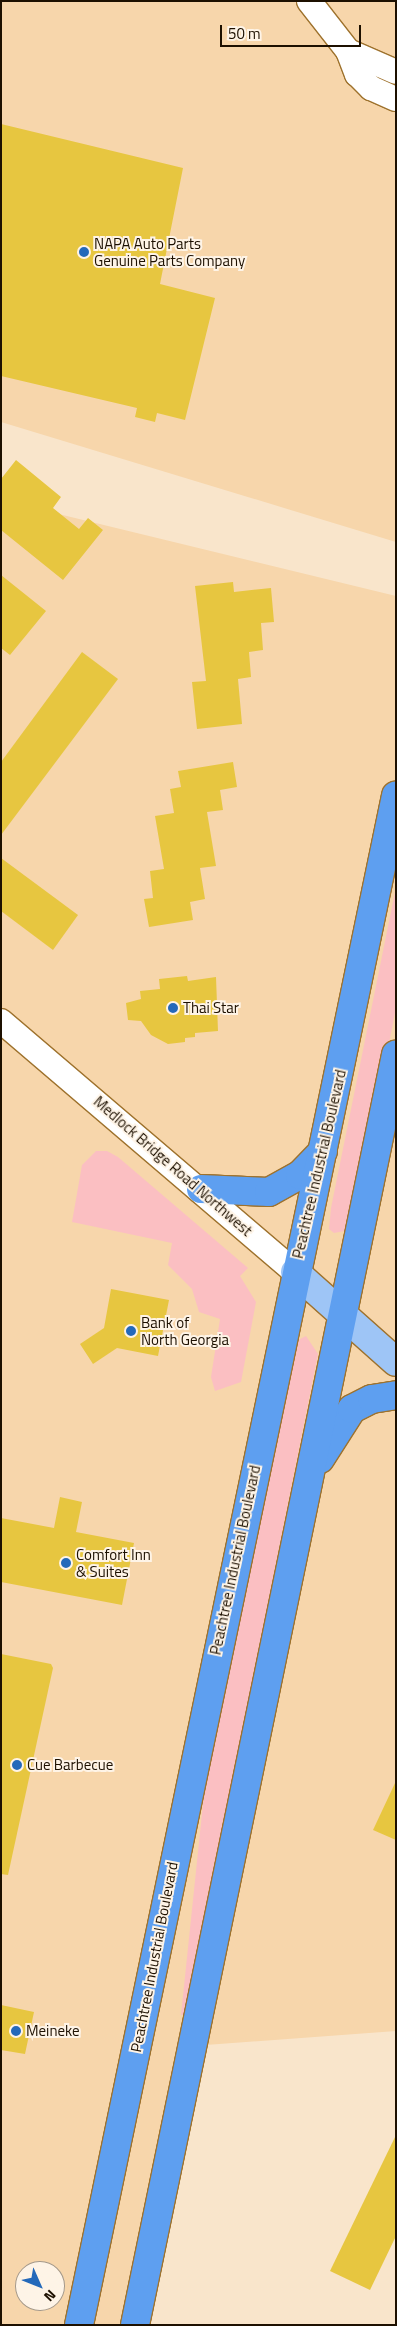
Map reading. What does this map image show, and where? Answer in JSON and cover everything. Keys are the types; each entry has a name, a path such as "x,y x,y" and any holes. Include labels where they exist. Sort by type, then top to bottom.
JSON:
{"highway":[{"name":"Peachtree Industrial Boulevard","path":"79,2325 295,1272 323,1151 396,796"},
{"path":"136,2325 307,1482 396,1056"},
{"path":"201,1189 269,1192 300,1176 323,1151"},
{"path":"307,1482 352,1409 372,1399 396,1396"}],"main road":[{"name":"Medlock Bridge Road Northwest","path":"295,1272 396,1362"}],"street":[{"path":"309,1 348,51 357,74 371,88 396,99"},
{"path":"348,51 396,72"},
{"name":"Medlock Bridge Road Northwest","path":"1,1021 201,1189 295,1272"}],"shaded area":[{"path":"1,1 396,1 396,542 1,422"},
{"path":"1,500 396,596 396,2031 179,2047 122,2325 1,2325"},
{"path":"396,887 396,1008 358,1199 350,1230 334,1233 329,1229 331,1208"},
{"path":"96,1151 107,1151 118,1157 248,1268 240,1276 256,1302 241,1382 215,1391 211,1377 220,1319 199,1312 192,1289 168,1265 172,1243 72,1222 82,1165"},
{"path":"306,1336 318,1354 225,1817 191,2015 181,2015 206,1775 296,1341"}],"building":[{"name":"NAPA Auto Parts Genuine Parts Company","path":"1,124 183,168 160,284 215,298 185,420 157,413 155,422 135,417 137,408 1,376"},
{"path":"16,460 61,497 53,508 79,529 88,518 103,530 63,580 1,530 1,479"},
{"path":"1,575 46,611 10,655 1,648"},
{"path":"233,582 234,592 271,588 274,622 261,623 263,650 249,652 251,677 238,679 242,724 197,729 192,682 206,681 195,586"},
{"path":"82,652 118,679 1,835 1,762"},
{"path":"233,762 237,787 220,790 223,810 207,812 216,866 200,868 205,899 190,902 193,920 149,927 144,899 153,898 150,871 164,869 155,816 174,813 170,789 181,787 178,771"},
{"path":"1,858 78,915 53,950 1,911"},
{"name":"Thai Star","path":"187,976 188,981 216,977 218,1031 195,1033 195,1037 185,1038 185,1042 168,1044 151,1035 141,1021 128,1020 126,1003 141,999 140,991 160,989 159,979"},
{"name":"Bank of North Georgia","path":"111,1289 169,1300 158,1356 117,1348 93,1364 80,1344 104,1328"},
{"name":"Comfort Inn & Suites","path":"60,1497 82,1502 76,1532 134,1543 122,1605 1,1582 1,1518 54,1528"},
{"name":"Cue Barbecue","path":"1,1654 51,1664 53,1668 8,1875 1,1874"},
{"path":"396,1781 396,1840 373,1830"},
{"name":"Meineke","path":"1,2005 34,2012 25,2054 1,2050"},
{"path":"396,2135 396,2236 370,2290 330,2271"}],"place":[{"name":"NAPA Auto Parts Genuine Parts Company","path":"84,252"},
{"name":"Thai Star","path":"173,1008"},
{"name":"Bank of North Georgia","path":"131,1331"},
{"name":"Comfort Inn & Suites","path":"66,1563"},
{"name":"Cue Barbecue","path":"17,1765"},
{"name":"Meineke","path":"16,2031"}]}
